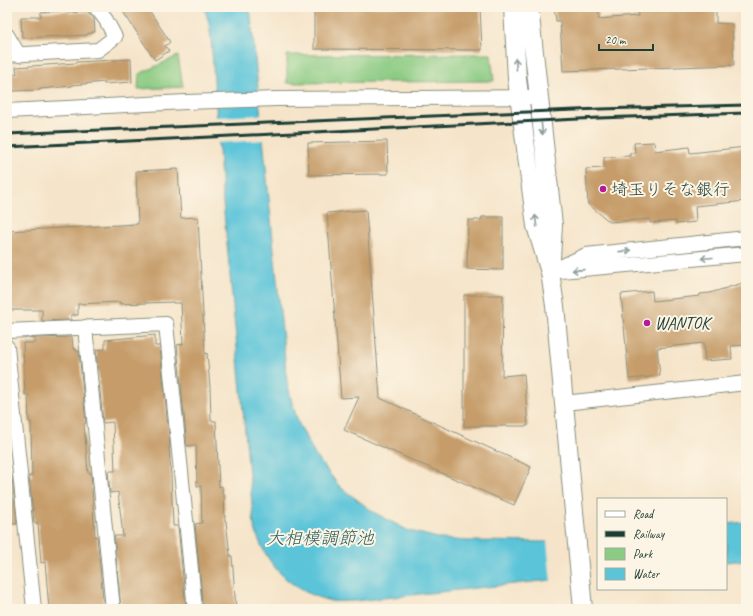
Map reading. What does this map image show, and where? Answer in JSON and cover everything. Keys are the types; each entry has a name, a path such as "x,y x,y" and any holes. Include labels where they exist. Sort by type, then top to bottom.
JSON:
{"street":[{"path":"7,35 13,55 98,50 115,37 106,20 96,7"},
{"path":"513,7 518,79 536,226 550,272"},
{"path":"529,7 552,225 550,272 564,403 582,601"},
{"path":"7,111 276,99 539,97"},
{"path":"550,272 586,255 746,238"},
{"path":"550,272 746,254"},
{"path":"7,331 166,324 195,609"},
{"path":"85,327 113,609"},
{"path":"7,347 34,609"},
{"path":"564,403 746,383"}],"green space":[{"path":"491,54 494,81 287,83 287,55"},
{"path":"178,56 183,87 138,89 139,74"}],"water":[{"name":"大相模調節池","path":"204,7 250,7 287,381 298,422 315,455 340,487 375,513 407,530 441,539 468,541 549,542 597,575 355,601 331,601 304,591 281,574 272,564 259,539 254,525 222,192 209,23"},
{"path":"746,522 746,560 727,562 727,524"}],"pier":[{"path":"262,115 265,140 217,143 215,117"},
{"path":"597,534 597,577 551,582 547,540"}],"building":[{"path":"120,7 147,7 170,42 165,46 169,51 155,60"},
{"path":"314,7 480,7 482,50 314,49"},
{"path":"554,7 599,7 599,18 597,19 638,16 637,7 716,7 716,23 732,24 734,65 563,71 560,21 556,21"},
{"path":"69,11 69,13 89,12 89,15 91,15 94,19 95,32 87,35 22,38 21,17 41,17 41,12"},
{"path":"131,59 132,82 104,84 104,82 40,90 13,91 12,74 17,74 16,67"},
{"path":"387,141 388,174 309,175 308,143"},
{"path":"654,142 655,151 689,147 690,153 746,147 746,201 695,206 696,222 676,224 676,221 650,223 650,219 610,222 588,204 586,169 604,168 604,157 630,156 630,153 635,153 634,143"},
{"path":"178,169 181,218 198,217 205,354 207,353 211,421 216,421 219,487 222,486 222,494 224,494 225,521 230,556 232,556 236,609 203,609 195,524 202,523 201,486 197,486 196,445 187,446 177,345 183,344 181,303 120,304 120,302 78,304 78,315 71,315 71,320 42,321 42,310 7,310 7,231 138,224 136,171"},
{"path":"366,210 380,398 531,467 514,505 344,430 359,397 341,398 327,213"},
{"path":"482,217 503,217 503,270 467,269 468,220 481,220"},
{"path":"746,282 746,345 731,346 732,359 705,361 704,343 657,348 660,376 629,379 621,294 652,291 653,301 700,296 700,294 710,293"},
{"path":"464,295 503,295 502,376 524,374 528,426 464,426"},
{"path":"155,335 155,346 160,346 170,447 173,526 178,526 186,609 121,609 114,536 123,536 118,492 110,493 108,471 115,471 113,422 103,423 96,350 105,349 105,340"},
{"path":"72,337 73,349 79,351 86,423 84,424 88,473 91,473 95,537 97,536 104,609 49,609 45,562 41,563 38,523 34,523 29,476 32,476 31,422 29,422 28,395 25,395 23,343 35,343 35,338"},
{"path":"12,477 17,524 7,524 7,478"}],"railway":[{"path":"7,134 600,109 746,105"},
{"path":"7,147 599,118 746,113"}],"place":[{"name":"埼玉りそな銀行","path":"603,189"},
{"name":"WANTOK","path":"647,323"}]}
